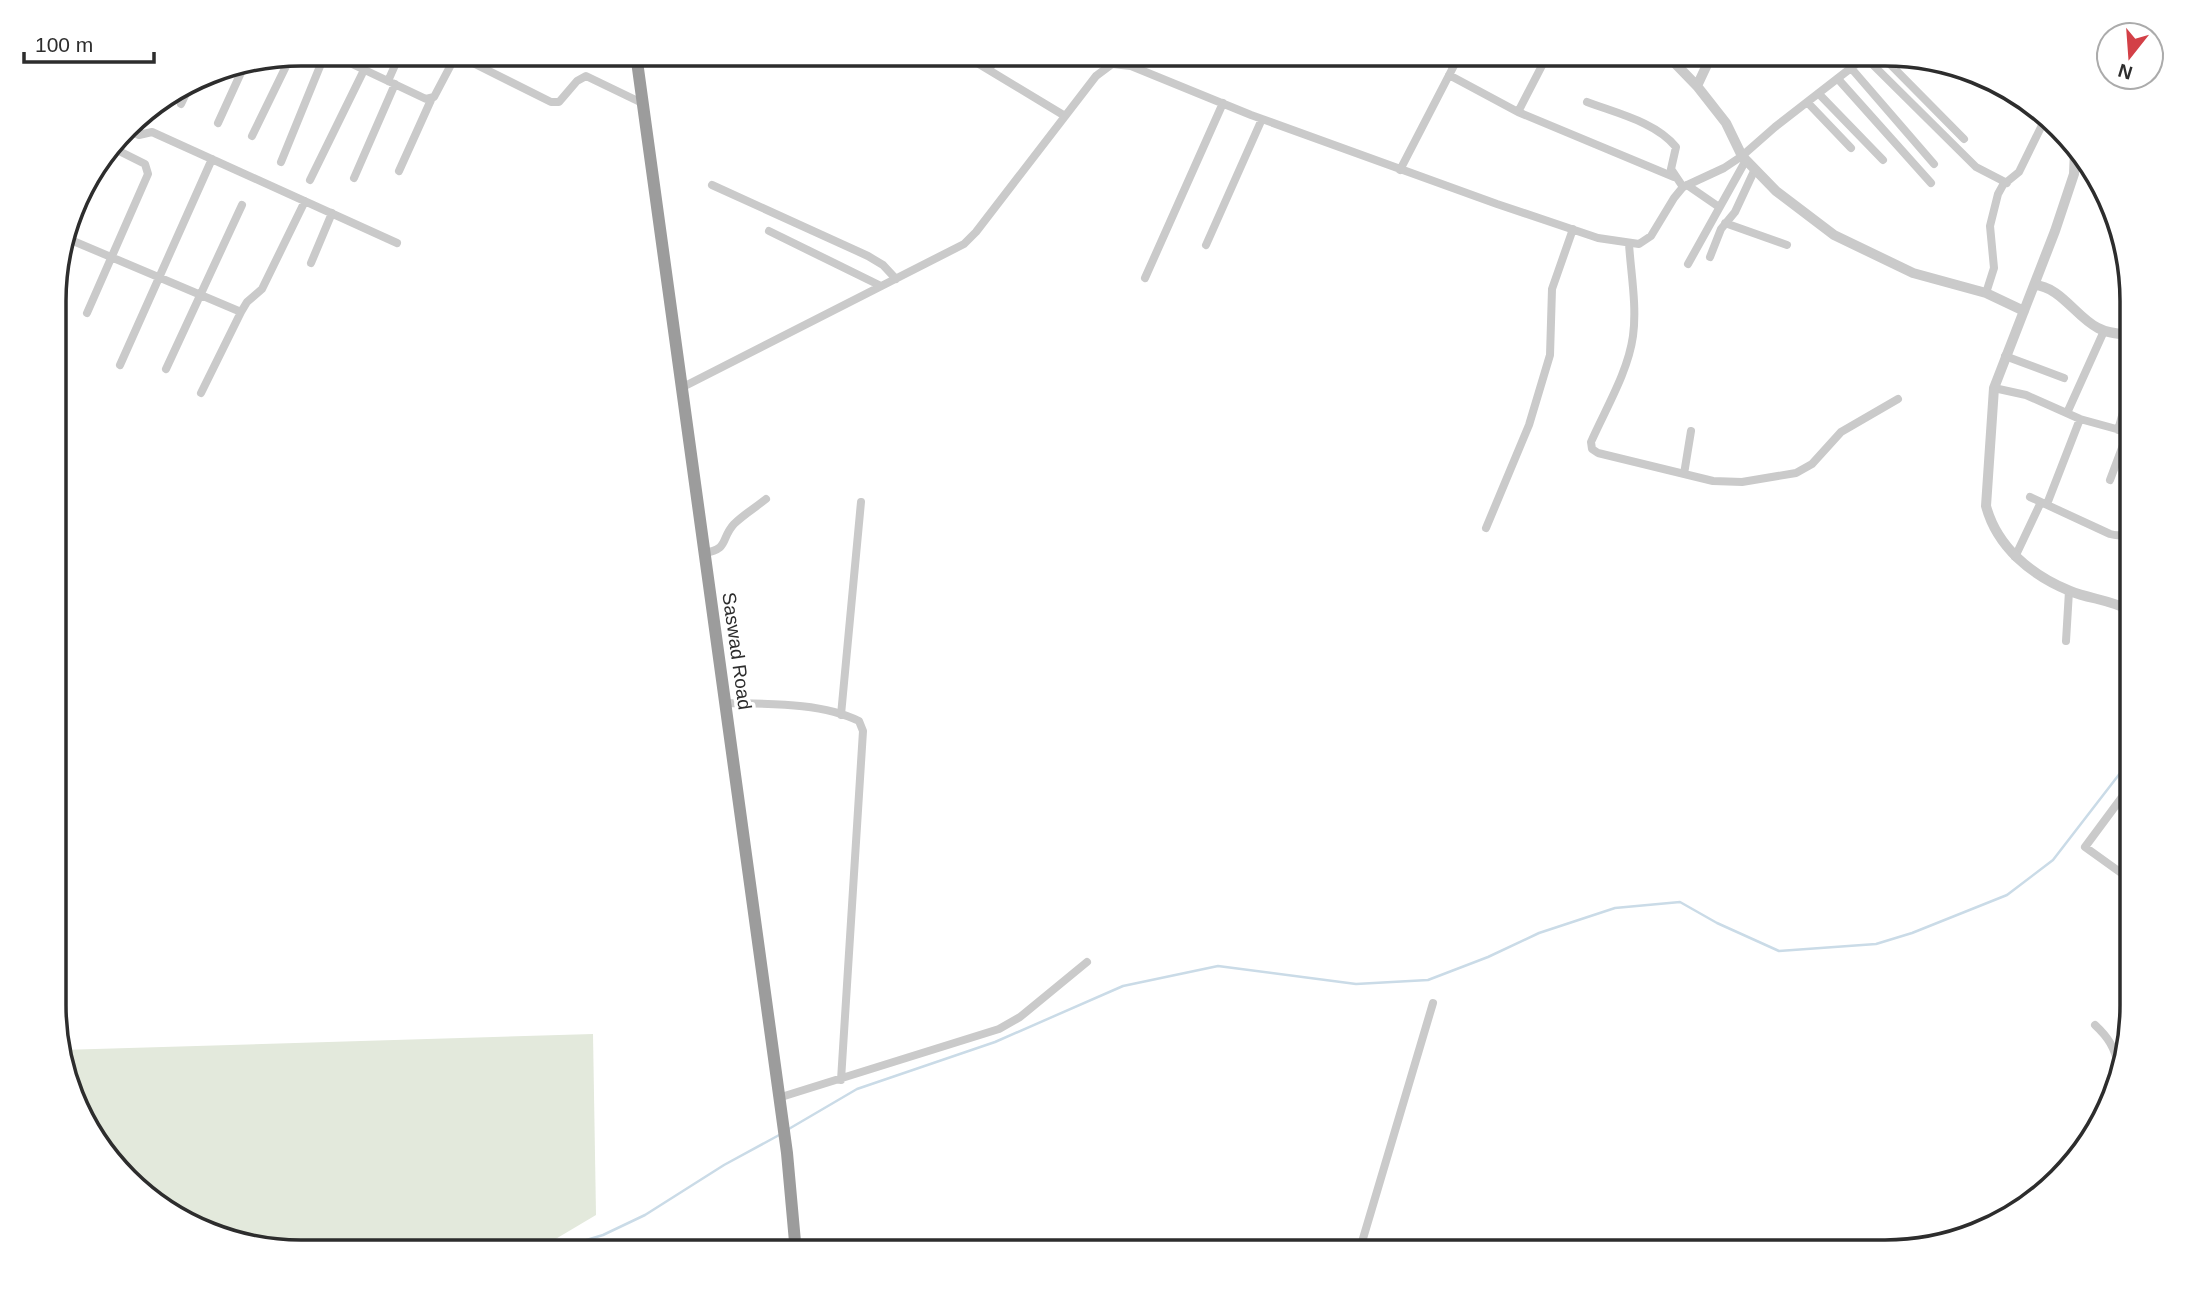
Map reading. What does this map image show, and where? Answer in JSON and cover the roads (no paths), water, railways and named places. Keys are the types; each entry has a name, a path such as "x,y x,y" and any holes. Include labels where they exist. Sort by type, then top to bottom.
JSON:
{"highway":[{"name":"Saswad Road","path":"637,66 786,1153 795,1240"}],"street":[{"path":"281,163 320,66"},
{"path":"356,66 431,100"},
{"path":"354,178 397,66"},
{"path":"399,171 431,100 451,66"},
{"path":"481,66 551,102 559,102 577,81 586,76 642,103"},
{"path":"984,66 1065,116"},
{"path":"989,70 991,66"},
{"path":"681,388 964,244 1096,76 1109,66"},
{"path":"1131,66 1400,170 1598,238 1629,244 1639,244 1651,236 1674,198 1685,186 1744,158"},
{"path":"1449,66 1451,71 1518,112 1674,177 1719,207"},
{"path":"1400,170 1454,66"},
{"path":"1518,112 1542,66"},
{"path":"1678,66 1726,123 1744,158 1776,191 1834,235 1913,273 1986,293 2024,311"},
{"path":"1697,86 1706,66"},
{"path":"1688,264 1744,158 1774,127 1854,66"},
{"path":"1877,66 1976,167 2007,183"},
{"path":"1893,67 1964,139"},
{"path":"252,136 285,68"},
{"path":"1851,68 1934,164"},
{"path":"310,180 364,70"},
{"path":"218,123 240,75"},
{"path":"1838,79 1931,183"},
{"path":"1819,94 1883,160"},
{"path":"181,104 184,98"},
{"path":"1587,102 1653,128 1672,142 1676,147 1671,169 1674,177"},
{"path":"1144,278 1223,103"},
{"path":"1808,103 1851,148"},
{"path":"1206,245 1262,118"},
{"path":"1986,293 1994,268 1991,217 2000,189 2019,172 2041,127"},
{"path":"137,134 152,132 397,243"},
{"path":"87,313 148,174 145,164 121,152"},
{"path":"120,365 212,159"},
{"path":"2074,164 2074,174 2035,285 1994,388 1986,506 1991,523 2015,557 2069,591 2119,607"},
{"path":"1710,257 1725,223 1735,212 1755,169"},
{"path":"712,185 868,256 883,265 896,279"},
{"path":"201,393 241,312 247,302 262,289 305,201"},
{"path":"166,369 242,205"},
{"path":"311,263 332,214"},
{"path":"1725,223 1787,245"},
{"path":"1486,528 1529,425 1550,355 1552,289 1573,229"},
{"path":"769,231 881,286"},
{"path":"75,242 241,312"},
{"path":"1629,244 1633,338 1627,360 1591,442 1592,449 1598,453 1713,481 1742,482 1796,473 1812,464 1841,432 1898,399"},
{"path":"2035,285 2050,288 2088,322 2104,331 2119,334"},
{"path":"2067,412 2104,331"},
{"path":"2005,356 2064,378"},
{"path":"1994,388 2025,395 2080,419 2118,429 2119,426"},
{"path":"2015,557 2044,503 2080,419"},
{"path":"1684,474 1691,431"},
{"path":"2110,480 2119,459"},
{"path":"2030,497 2119,537"},
{"path":"704,553 717,551 722,547 733,525 766,499"},
{"path":"841,715 861,502"},
{"path":"2066,641 2069,591"},
{"path":"725,703 777,704 841,715 859,721 863,731 841,1080"},
{"path":"2119,801 2085,846 2119,871"},
{"path":"778,1098 999,1029 1020,1017 1087,962"},
{"path":"1363,1240 1433,1003"},
{"path":"2095,1025 2107,1036 2115,1052"}],"waterway":[{"path":"787,1130 857,1089 995,1042 1123,986 1218,966 1356,984 1428,980 1488,957 1539,933 1615,908 1680,902 1717,923 1779,951 1876,944 1912,933 2007,895 2053,860 2119,775"},
{"path":"587,1240 645,1215 724,1165 781,1134"}]}
